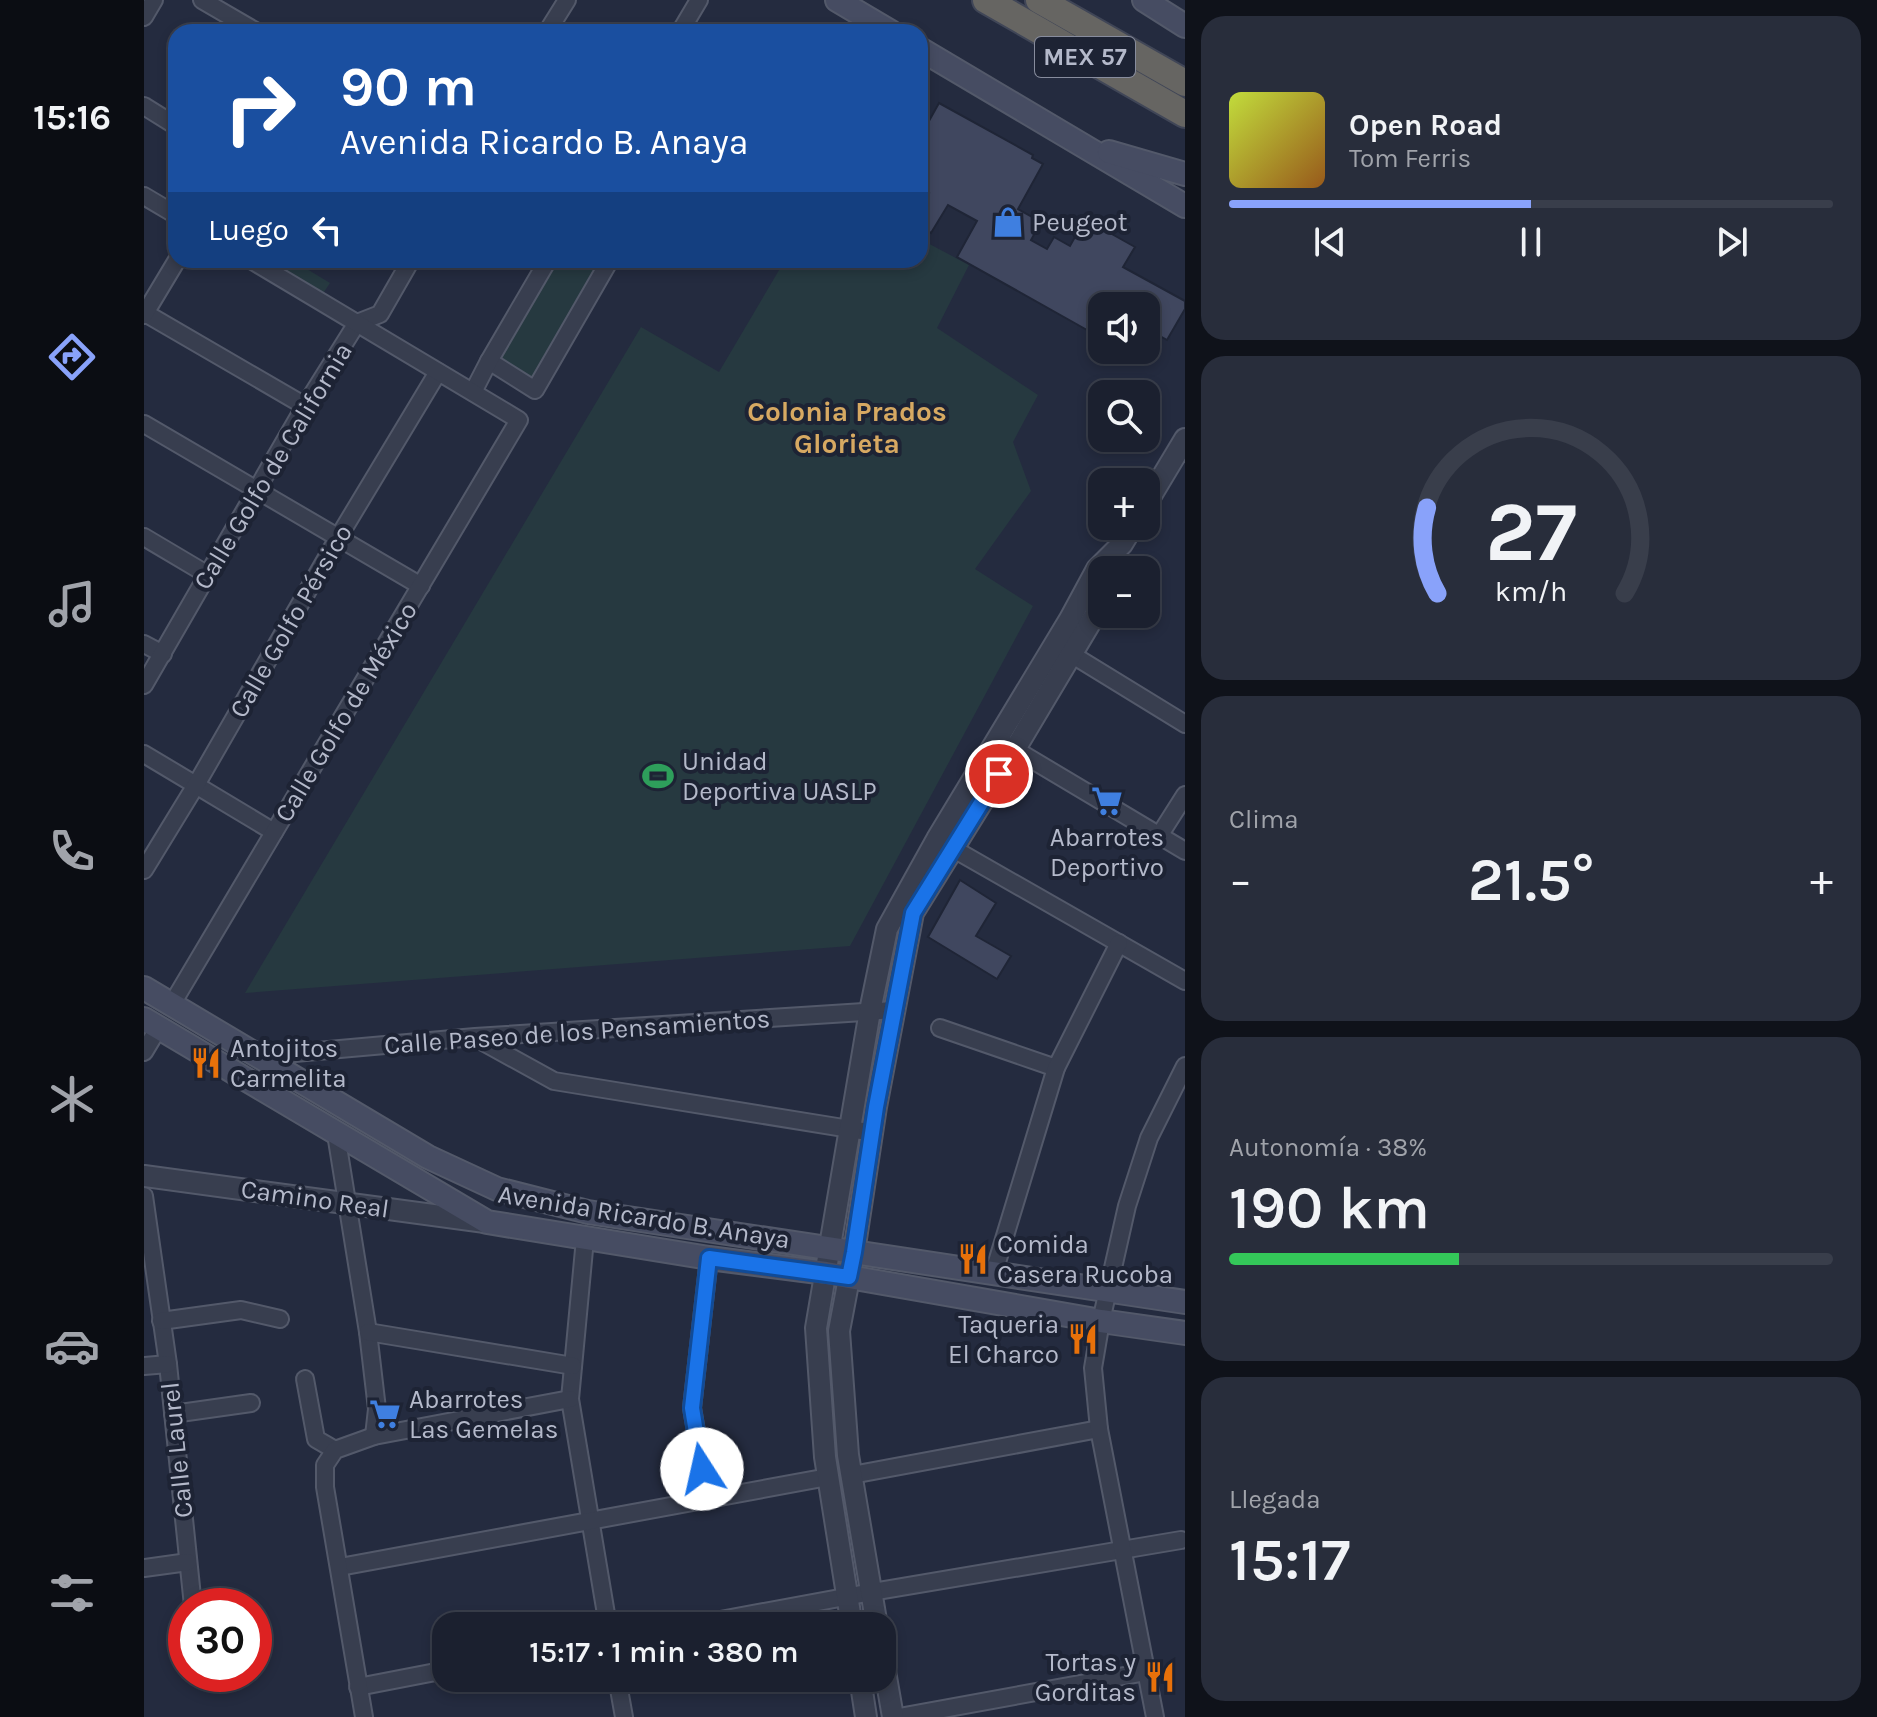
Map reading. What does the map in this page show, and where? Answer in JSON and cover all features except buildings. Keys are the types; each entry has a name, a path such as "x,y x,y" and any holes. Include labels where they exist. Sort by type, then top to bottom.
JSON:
{"highway":[{"name":"MEX 57","path":"986,0 1185,114"},
{"name":"MEX 57","path":"1039,0 1185,83"}],"main road":[{"path":"837,0 878,24"},
{"path":"1144,0 1185,26"},
{"path":"928,54 1185,206"},
{"path":"1077,143 1185,174"},
{"name":"Avenida Ricardo B. Anaya","path":"144,988 428,1157 497,1189 588,1212 1185,1302"},
{"name":"Avenida Ricardo B. Anaya","path":"152,1023 487,1222 709,1258 838,1275 1185,1333"}],"street":[{"path":"144,17 154,0"},
{"path":"202,0 243,24"},
{"path":"552,24 567,0"},
{"path":"685,24 699,0"},
{"path":"144,106 168,121"},
{"path":"144,196 168,210"},
{"path":"172,268 145,314 305,406"},
{"path":"264,268 473,392 543,268"},
{"name":"Calle Golfo de California","path":"144,685 305,406 357,323 380,314 406,268"},
{"path":"489,361 535,390 605,268"},
{"name":"Calle Golfo Pérsico","path":"144,870 438,372"},
{"name":"Calle Golfo de México","path":"172,1004 519,420 473,392"},
{"path":"144,424 421,586"},
{"path":"1160,481 1185,439"},
{"path":"144,537 208,575"},
{"path":"875,1612 848,1455 838,1275 829,1248 887,929 945,844 1088,612"},
{"path":"1006,744 1071,654 1088,616"},
{"path":"144,644 163,654"},
{"path":"1071,654 1185,724"},
{"path":"1006,744 1185,851"},
{"path":"144,754 274,832"},
{"path":"1159,836 1185,795"},
{"path":"945,844 1185,981"},
{"path":"850,1612 825,1457 816,1328 838,1275 854,1252 872,1133 913,913 945,844"},
{"path":"994,1272 1056,1068 1119,943"},
{"name":"Calle Paseo de los Pensamientos","path":"261,1056 475,1037 895,1010"},
{"path":"144,1052 152,1023"},
{"path":"940,1028 1056,1068"},
{"path":"475,1037 554,1081 872,1133"},
{"path":"1155,1717 1099,1429 1093,1368 1127,1206 1149,1138 1185,1066"},
{"path":"336,1134 368,1332 377,1409 374,1436"},
{"name":"Camino Real","path":"144,1176 487,1222"},
{"name":"Calle Laurel","path":"144,1196 168,1364 191,1588"},
{"path":"585,1239 570,1399 606,1612"},
{"path":"708,1499 692,1408 709,1258"},
{"path":"161,1321 241,1310 280,1319"},
{"path":"368,1332 573,1366"},
{"path":"144,1366 168,1364"},
{"path":"305,1379 316,1439 335,1450"},
{"path":"364,1717 325,1487 325,1465 335,1450 374,1436 570,1399"},
{"path":"173,1414 251,1403"},
{"path":"852,1475 1099,1429"},
{"path":"340,1567 828,1477"},
{"path":"765,1612 1181,1540"},
{"path":"144,1568 188,1562"},
{"path":"899,1717 1146,1672"},
{"path":"358,1687 432,1673"},
{"path":"620,1692 624,1717"},
{"path":"862,1692 866,1717"},
{"path":"889,1692 893,1717"}],"shaded area":[{"name":"Unidad Deportiva UASLP","path":"928,243 969,265 937,328 1038,395 1013,442 1031,491 975,569 1033,606 850,946 245,993 641,327 719,372 780,268 928,268"},
{"path":"271,268 305,268 330,283 320,298"},
{"path":"551,268 596,268 532,377 499,357"}],"place":[{"name":"Peugeot","path":"1008,222"},
{"name":"Unidad Deportiva UASLP","path":"658,776"},
{"name":"Abarrotes Deportivo","path":"1107,801"},
{"name":"Antojitos Carmelita","path":"206,1063"},
{"name":"Comida Casera Rucoba","path":"973,1259"},
{"name":"Taqueria El Charco","path":"1083,1339"},
{"name":"Abarrotes Las Gemelas","path":"385,1414"},
{"name":"Tortas y Gorditas","path":"1160,1677"}],"district":[{"name":"Colonia Prados Glorieta","path":"847,427"}],"route":[{"path":"702,1469 692,1408 709,1258 849,1277 876,1107 913,913 999,774"}]}
